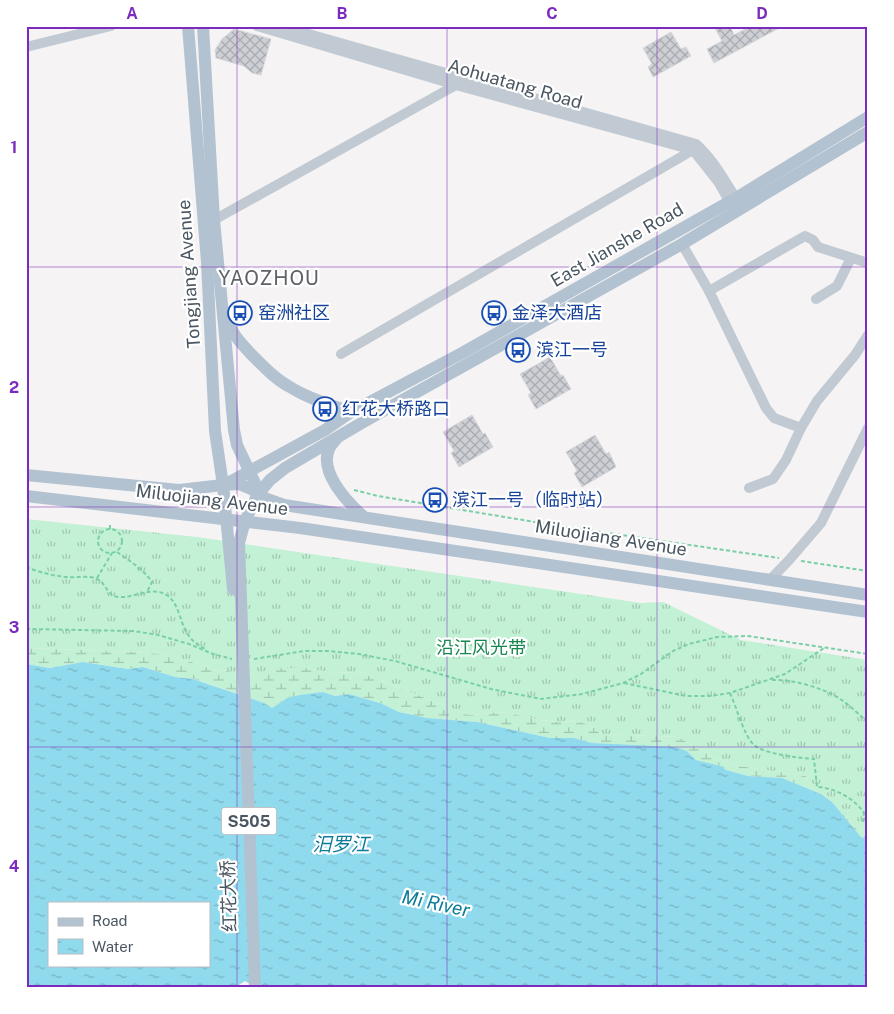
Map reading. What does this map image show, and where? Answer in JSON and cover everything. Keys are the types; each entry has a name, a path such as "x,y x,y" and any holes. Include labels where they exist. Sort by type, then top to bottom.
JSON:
{"main road":[{"name":"Tongjiang Avenue","path":"188,26 209,220 222,308 234,432 236,445 255,483 258,494"},
{"name":"Tongjiang Avenue","path":"203,26 209,220 207,262 215,431 223,484 225,519"},
{"name":"East Jianshe Road","path":"245,521 258,494 270,480 285,468 682,244 736,205 868,117"},
{"name":"East Jianshe Road","path":"223,484 325,430 351,412 868,132"},
{"path":"222,308 232,333 260,364 278,379 290,388 310,398 351,412"},
{"path":"338,437 329,448 328,469 349,504 364,517"},
{"name":"Miluojiang Avenue","path":"26,475 179,490 223,484 244,486 267,499 284,505 868,595"},
{"name":"Miluojiang Avenue","path":"26,496 300,528 868,612"},
{"name":"S505","path":"225,519 243,656"},
{"name":"S505","path":"245,521 239,543 255,988"},
{"name":"红花大桥","path":"243,656 249,988"}],"street":[{"path":"26,41 82,26"},
{"path":"26,47 111,26"},
{"name":"Aohuatang Road","path":"257,26 456,85 693,150"},
{"path":"281,26 696,144 706,153 726,180 736,205"},
{"path":"209,220 456,85"},
{"path":"341,354 693,150 736,205"},
{"path":"709,290 805,236 813,240 818,247 868,264"},
{"path":"682,244 709,290 766,408 774,418 801,428"},
{"path":"816,299 837,286 851,258"},
{"path":"749,488 773,479 786,460 816,401 855,355 868,335"},
{"path":"770,580 821,523 868,428"}],"path":[{"path":"349,489 378,496 553,525 868,571"},
{"path":"110,523 110,530"},
{"path":"110,530 117,532 122,538 121,546 116,552 105,552 98,542 100,535 110,530"},
{"path":"116,552 139,567 149,578 152,582 147,592"},
{"path":"97,578 112,553"},
{"path":"26,567 57,576 97,578 113,596 119,598 147,592 160,592 168,596 175,604 188,635 195,643 213,654"},
{"path":"26,629 134,631 189,644 231,659 243,656 304,651 358,654 395,661 491,689 541,699 582,694 623,683 689,644 717,637 748,636 868,654"},
{"path":"623,683 686,696 710,696 730,693 785,674 824,648"},
{"path":"768,681 780,680 827,692 842,700 868,722"},
{"path":"730,693 749,738 754,745 764,750 814,759 817,787 835,791 860,806 864,813 863,822"},
{"path":"864,813 868,809"}],"green space":[{"name":"沿江风光带","path":"26,519 197,537 641,603 663,602 741,640 868,660 868,835 859,833 832,800 810,788 806,776 739,766 713,757 678,737 602,734 591,726 577,721 558,722 540,720 505,712 469,715 359,672 334,673 306,668 248,674 212,669 170,655 26,648"},
{"path":"26,648 170,655 212,669 248,674 283,668 306,668 334,673 359,672 469,715 505,712 540,720 558,722 577,721 591,726 602,734 678,737 713,757 739,766 806,776 810,788 832,799 852,825 868,835 868,839 861,837 832,802 821,794 782,778 748,776 726,770 720,766 696,760 687,751 592,743 574,738 550,738 477,722 427,718 399,712 380,703 349,694 335,696 323,692 287,698 272,708 264,703 193,679 175,677 143,667 128,669 84,662 50,668 26,664"}],"water":[{"name":"汨罗江","path":"83,662 128,669 143,667 175,677 193,679 264,703 272,708 287,698 300,695 323,692 335,696 349,694 380,703 399,712 427,718 477,722 550,738 574,738 592,743 675,747 687,751 696,760 721,766 726,770 748,776 782,778 821,794 832,802 861,837 868,839 868,988 257,988 245,981 234,988 26,988 26,664 50,668"}],"building":[{"path":"714,26 730,26 734,35 751,26 783,26 714,63 707,49 722,41"},
{"path":"234,29 271,39 261,75 252,73 244,66 216,58 215,50 222,39"},
{"path":"671,32 681,49 686,47 691,56 653,77 648,67 652,64 643,48"},
{"path":"550,357 571,389 536,409 528,395 531,393 520,374"},
{"path":"472,415 493,447 459,467 451,453 454,451 443,432"},
{"path":"595,435 606,454 609,452 616,467 582,487 574,473 577,471 566,452"}],"place":[{"name":"窑洲社区","path":"240,313"},
{"name":"金泽大酒店","path":"494,313"},
{"name":"滨江一号","path":"518,350"},
{"name":"红花大桥路口","path":"325,409"},
{"name":"滨江一号（临时站）","path":"435,500"}],"district":[{"name":"YAOZHOU","path":"269,278"}],"water label":[{"name":"Mi River","path":"436,903"}]}
